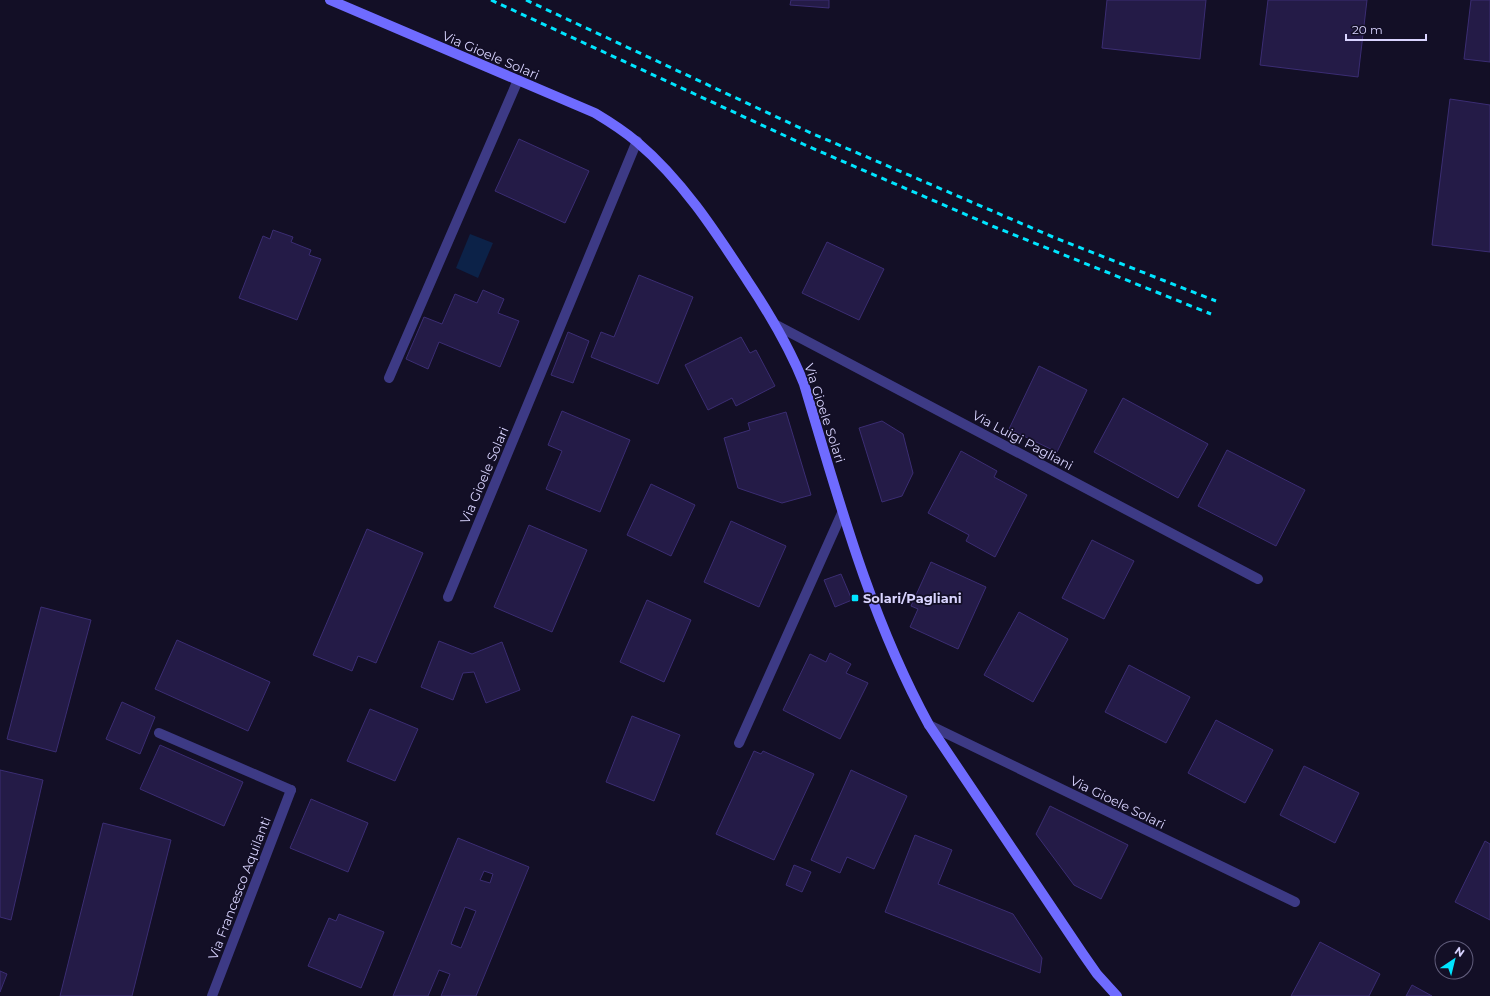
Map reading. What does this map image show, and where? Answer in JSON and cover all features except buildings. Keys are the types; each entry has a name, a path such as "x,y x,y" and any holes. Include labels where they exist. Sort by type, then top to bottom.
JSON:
{"street":[{"name":"Via Gioele Solari","path":"330,0 595,113 636,141 661,165 698,210 728,250 776,325 792,354 804,384 842,513 880,621 900,668 929,725 1083,954 1097,974 1117,996"},
{"path":"389,378 518,80"},
{"name":"Via Gioele Solari","path":"448,597 636,141"},
{"name":"Via Luigi Pagliani","path":"776,325 1258,579"},
{"path":"739,743 842,513"},
{"name":"Via Gioele Solari","path":"929,725 1294,902"},
{"name":"Via Francesco Aquilanti","path":"159,733 291,790 212,996"}],"water":[{"path":"470,234 493,243 478,278 456,268"}],"railway":[{"path":"491,0 805,145 997,228 1211,314"},
{"path":"526,0 811,133 1053,237 1216,301"}],"place":[{"name":"Solari/Pagliani","path":"855,598"}]}
